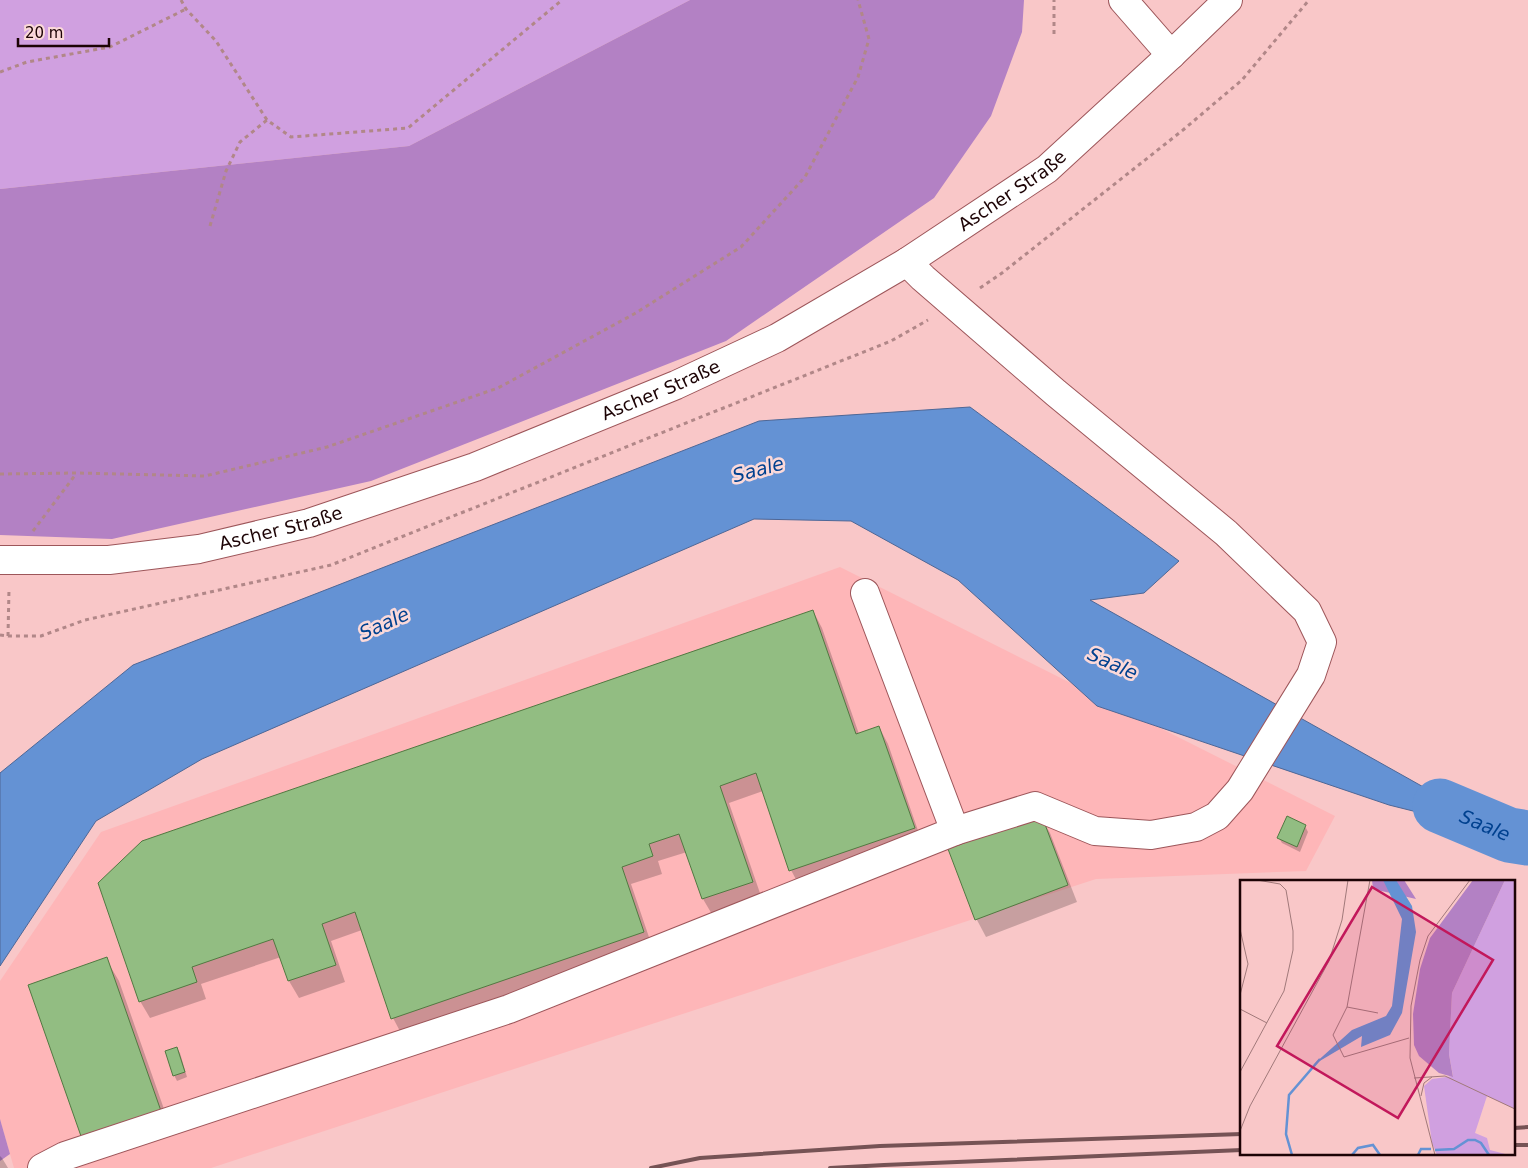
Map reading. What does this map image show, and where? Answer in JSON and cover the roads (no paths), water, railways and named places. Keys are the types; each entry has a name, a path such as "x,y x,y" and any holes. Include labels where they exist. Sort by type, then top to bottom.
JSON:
{"street":[{"path":"1123,0 1171,55"},
{"name":"Ascher Straße","path":"5,560 109,560 199,549 309,523 475,467 676,385 777,338 907,262 1047,169 1228,0"},
{"path":"42,1168 65,1156 509,1009 955,831 1035,806 1095,831 1151,835 1196,826 1217,816 1240,790 1311,675 1322,642 1307,611 1217,525 1064,400 907,262"},
{"path":"865,593 955,831"}],"water":[{"path":"970,407 1179,561 1144,593 1090,600 1509,835 1389,805 1097,706 958,580 851,521 754,519 202,759 96,821 0,966 0,773 133,665 759,421"}],"waterway":[{"name":"Saale","path":"1440,806 1509,835 1528,838"}],"railway":[{"path":"1516,1128 1528,1127"},
{"path":"651,1168 700,1158 880,1146 1240,1134"},
{"path":"1516,1145 1528,1145"},
{"path":"830,1168 1240,1150"}]}
